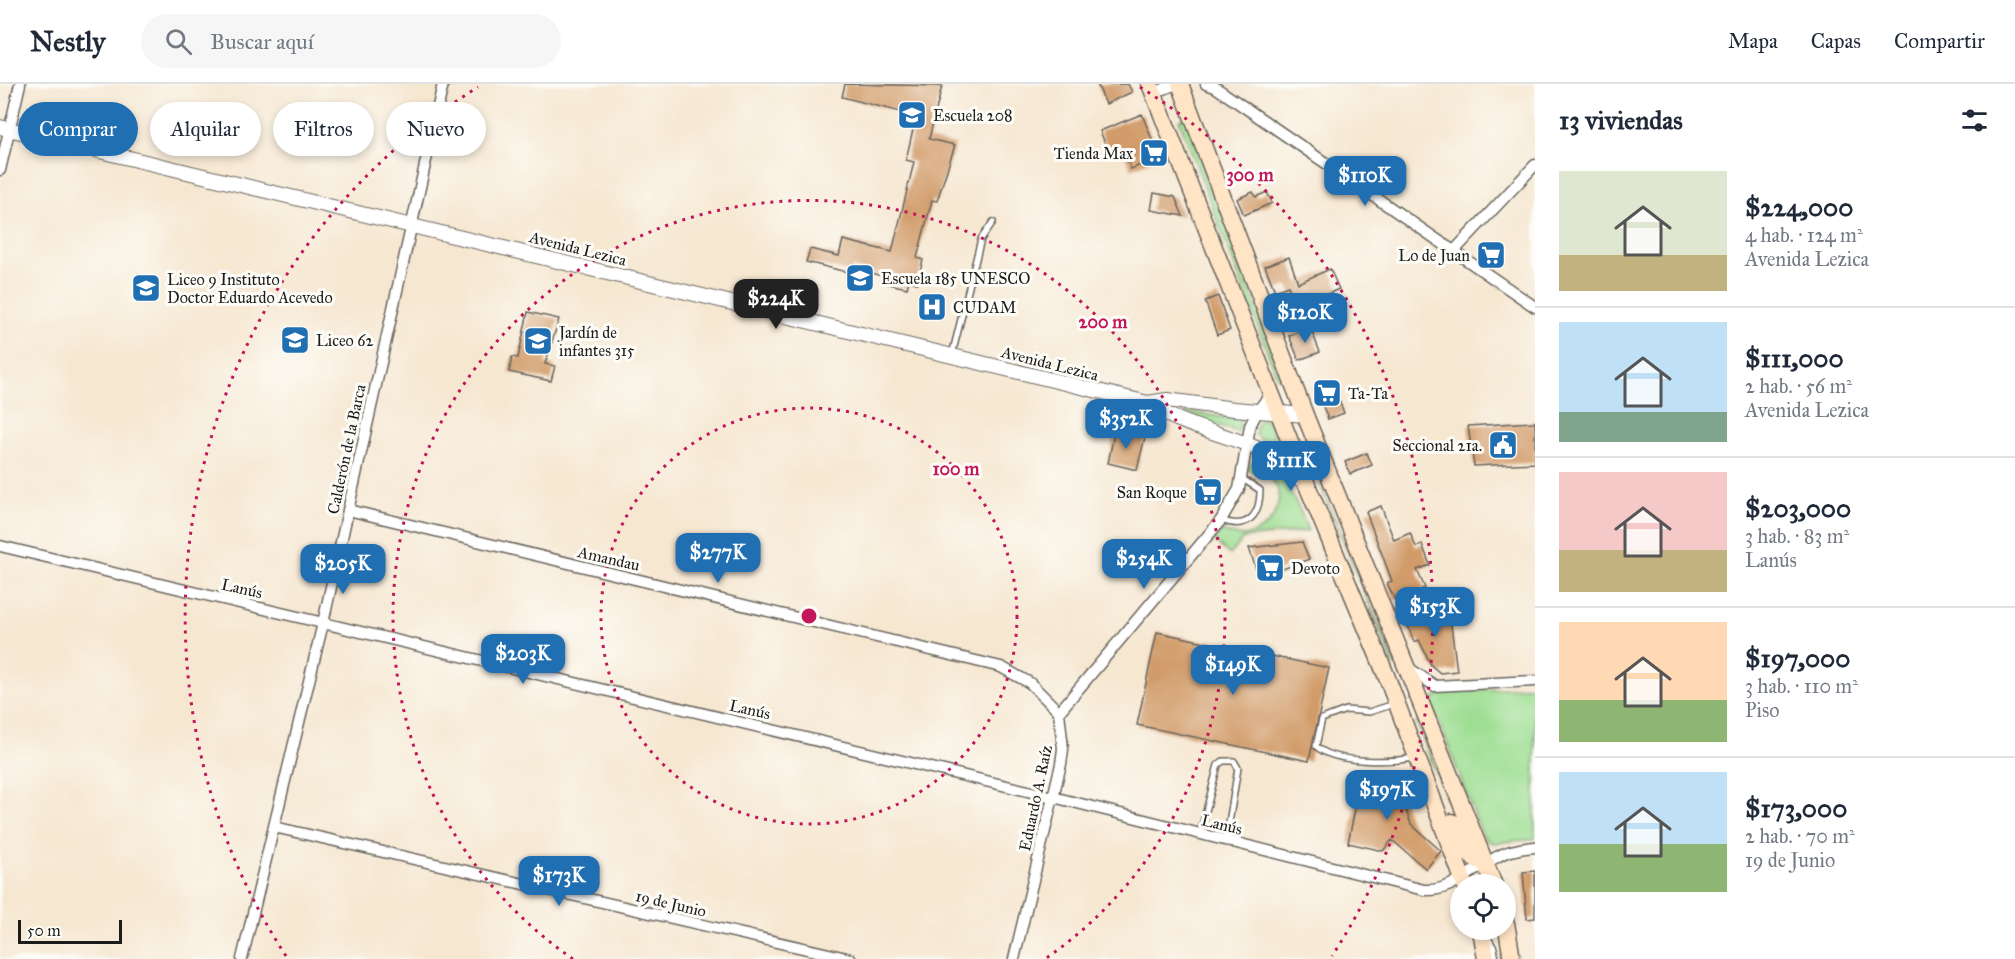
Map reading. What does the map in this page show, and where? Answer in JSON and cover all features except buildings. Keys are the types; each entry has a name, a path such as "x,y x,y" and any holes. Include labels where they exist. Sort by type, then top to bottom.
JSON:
{"main road":[{"path":"1178,84 1305,415 1490,874"},
{"path":"1153,87 1461,874"},
{"path":"1422,776 1436,782 1467,854 1475,860 1486,863"},
{"path":"1483,940 1486,959"},
{"path":"1509,940 1512,959"}],"street":[{"path":"0,170 5,128 20,84"},
{"name":"Calderón de la Barca","path":"242,959 323,622 443,84"},
{"path":"1153,87 1178,84"},
{"path":"1206,84 1215,87 1535,308"},
{"name":"Avenida Lezica","path":"5,128 1148,403 1165,415 1246,444 1285,464 1307,485"},
{"path":"1454,251 1535,165"},
{"path":"1059,712 1221,520 1239,489 1246,444 1257,412 1271,393"},
{"name":"Avenida Lezica","path":"1148,403 1167,400 1257,412 1305,415"},
{"name":"Amandau","path":"348,510 1001,667 1030,683 1059,712"},
{"name":"Lanús","path":"0,546 1053,797 1424,890 1450,886"},
{"path":"1407,667 1435,686 1535,681"},
{"name":"Eduardo A. Raíz","path":"1014,959 1063,749 1059,712"},
{"name":"19 de Junio","path":"274,827 851,959"},
{"name":"Lanús","path":"1473,874 1486,863 1508,852 1535,847"}],"lane":[{"path":"951,356 981,239 993,222"},
{"path":"1221,520 1235,526 1247,522 1257,512 1260,490 1241,478"},
{"path":"1396,703 1369,712 1346,710 1322,719 1316,746 1329,754 1388,763 1416,758"},
{"path":"1200,834 1218,765 1223,760 1234,761 1238,768 1227,841"},
{"path":"1488,940 1494,948 1496,959"}],"green space":[{"path":"1186,117 1282,375 1281,379 1277,377 1179,120"},
{"path":"1184,411 1241,420 1238,432 1184,413"},
{"path":"1262,419 1269,423 1281,454 1255,435 1257,423"},
{"path":"1302,440 1396,665 1394,666"},
{"path":"1257,460 1265,462 1281,478 1301,512 1308,531 1244,538 1230,555 1214,541 1222,531 1241,536 1256,532 1268,523 1276,510 1279,497 1275,484 1265,475 1247,471 1250,464"},
{"path":"1535,686 1535,839 1493,843 1482,834 1432,704 1434,698 1445,692"},
{"path":"1418,721 1466,840 1464,841 1416,722"}],"place":[{"name":"Escuela 208","path":"912,115"},
{"name":"Tienda Max","path":"1154,153"},
{"name":"Lo de Juan","path":"1491,255"},
{"name":"Escuela 185 UNESCO","path":"860,278"},
{"name":"Liceo 9 Instituto Doctor Eduardo Acevedo","path":"146,288"},
{"name":"CUDAM","path":"932,307"},
{"name":"Liceo 62","path":"295,340"},
{"name":"Jardín de infantes 315","path":"538,341"},
{"name":"Ta-Ta","path":"1327,393"},
{"name":"Seccional 21a.","path":"1503,445"},
{"name":"San Roque","path":"1208,492"},
{"name":"Devoto","path":"1270,568"}]}
